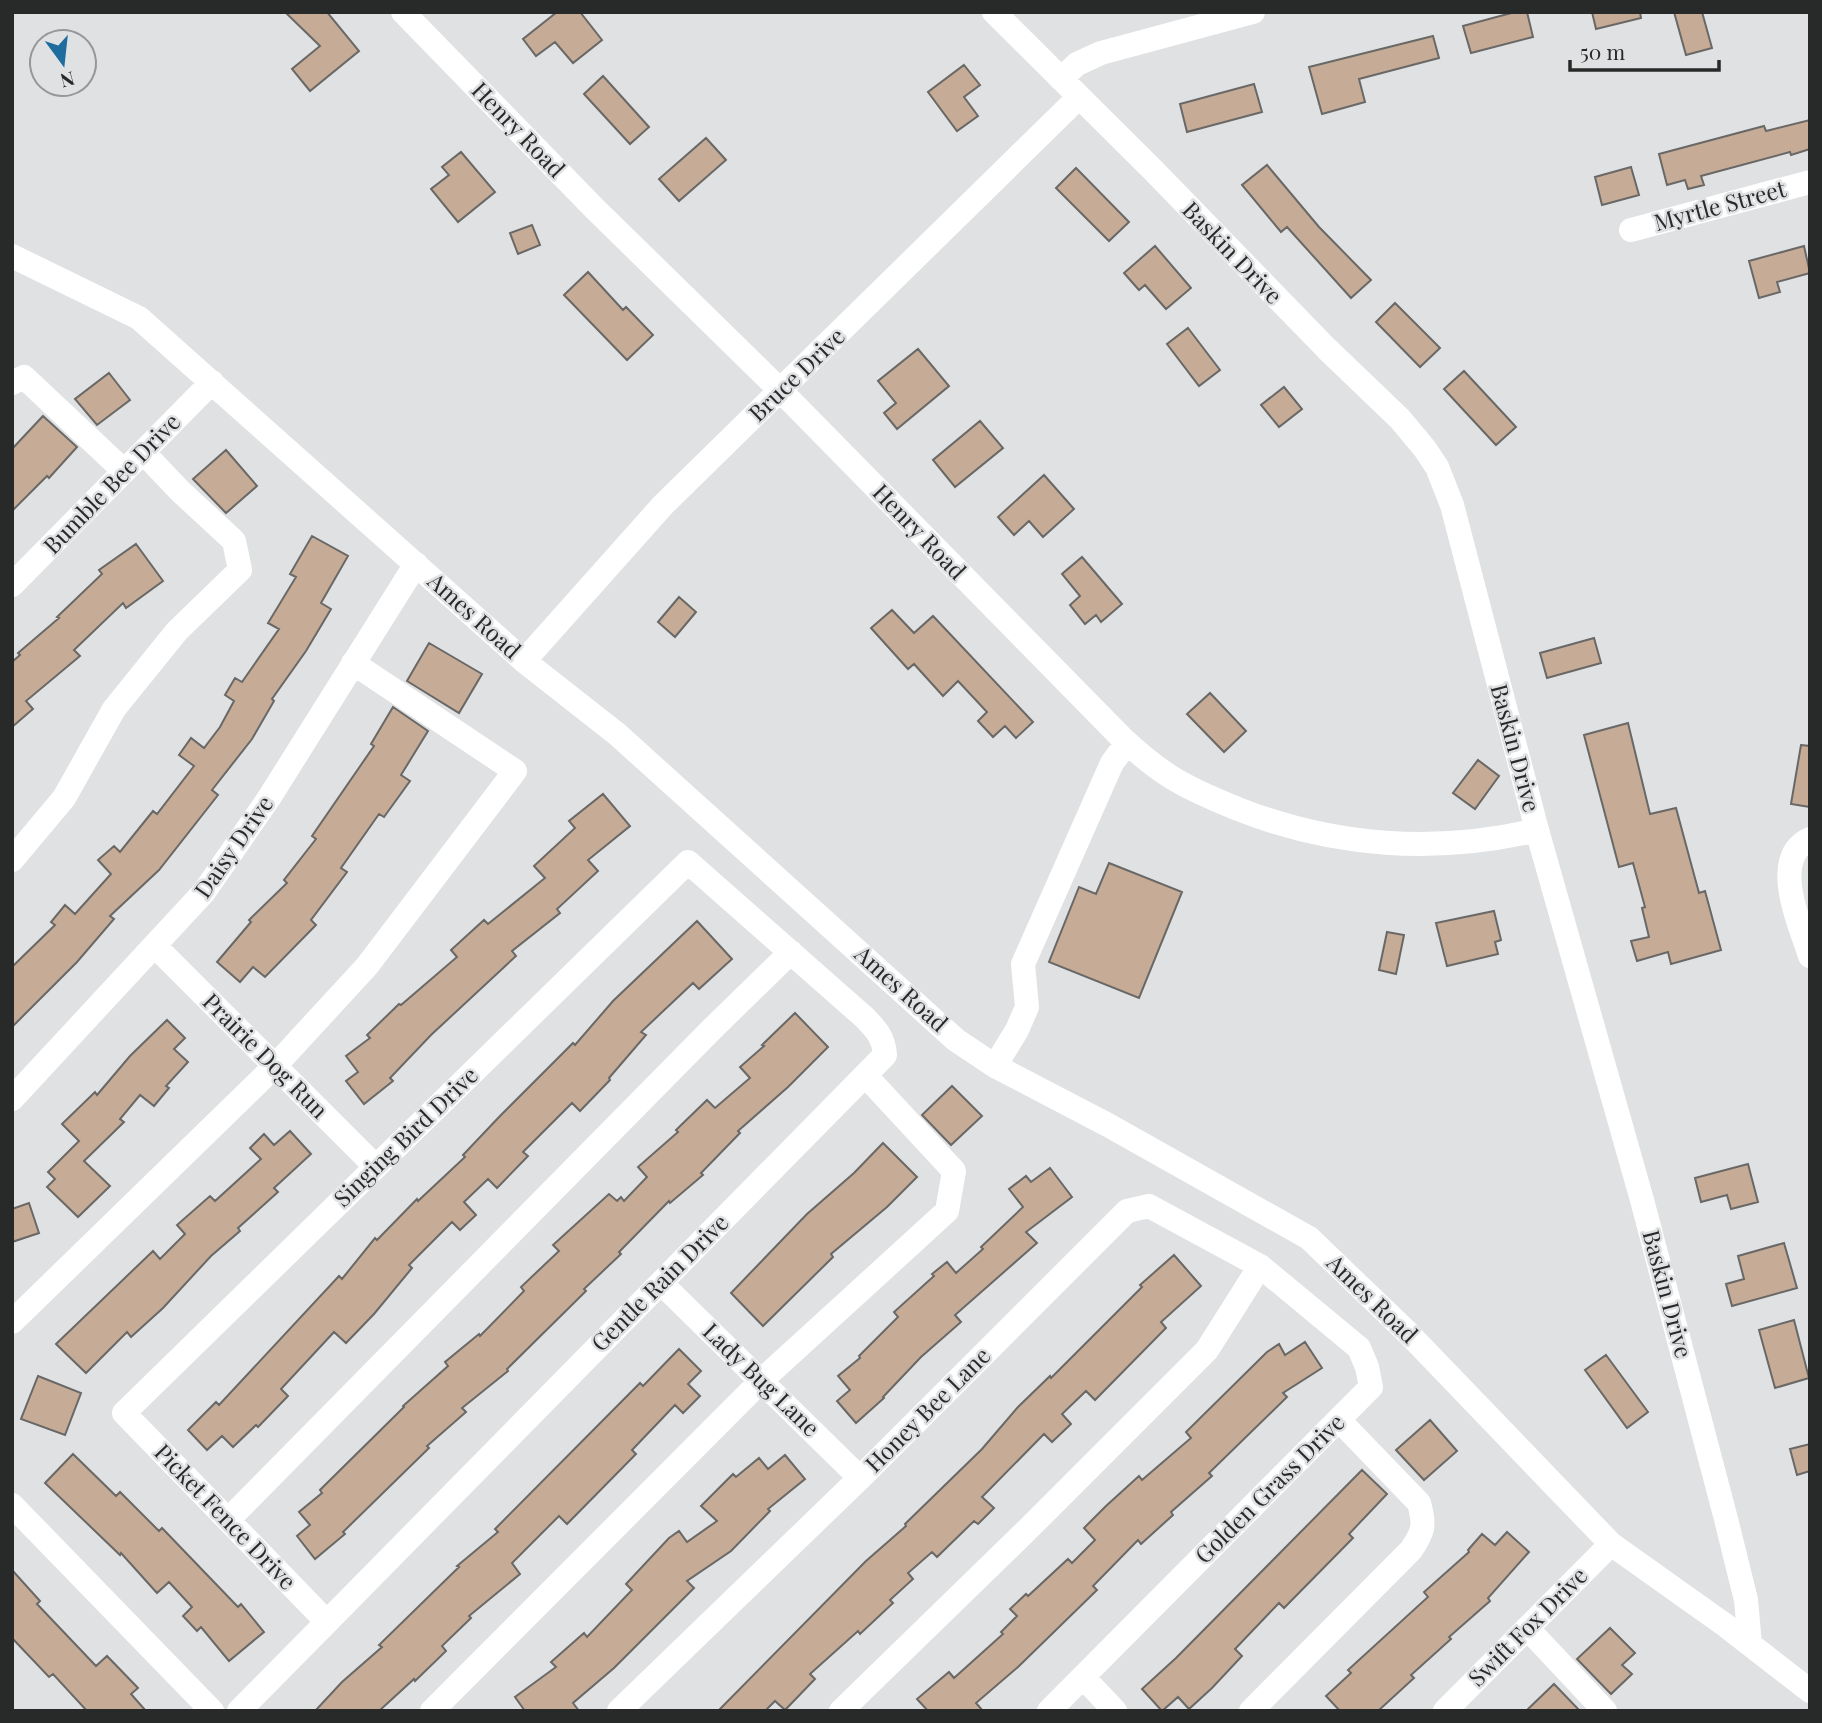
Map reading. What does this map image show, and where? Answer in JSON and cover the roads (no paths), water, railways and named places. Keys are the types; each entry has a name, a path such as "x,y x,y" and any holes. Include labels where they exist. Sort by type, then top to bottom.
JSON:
{"street":[{"name":"Henry Road","path":"403,12 594,208 781,391 1127,743 1172,778 1263,819 1350,840 1421,846 1498,839 1537,830"},
{"name":"Baskin Drive","path":"994,12 1327,349 1400,419 1437,467 1452,505 1537,830 1642,1200 1726,1518 1745,1601 1750,1644"},
{"path":"1061,79 1077,64 1101,53 1253,12"},
{"name":"Bruce Drive","path":"524,661 663,505 1078,98"},
{"name":"Myrtle Street","path":"1631,230 1810,182"},
{"name":"Ames Road","path":"12,256 139,318 524,661 617,734 956,1040 995,1066 1108,1125 1309,1238 1408,1333 1611,1544 1750,1644 1810,1691"},
{"path":"12,383 24,377 124,471"},
{"name":"Bumble Bee Drive","path":"12,586 212,382"},
{"path":"12,860 64,798 114,709 177,631 240,570 234,541 143,452"},
{"name":"Daisy Drive","path":"12,1099 204,892 269,798 416,564"},
{"path":"12,1322 275,1066 367,966 515,771 353,663"},
{"path":"995,1066 1017,1030 1027,1007 1023,964 1112,763 1127,743"},
{"path":"1810,839 1801,843 1791,855 1788,874 1810,956"},
{"name":"Gentle Rain Drive","path":"239,1711 885,1055 878,1031 688,862"},
{"name":"Singing Bird Drive","path":"124,1413 688,862"},
{"name":"Prairie Dog Run","path":"155,946 376,1167"},
{"path":"228,1520 791,952"},
{"path":"432,1711 761,1381 947,1211 954,1171 865,1075"},
{"name":"Honey Bee Lane","path":"619,1711 860,1478 1127,1212 1149,1206 1260,1266"},
{"path":"841,1711 1207,1350 1260,1266"},
{"name":"Golden Grass Drive","path":"1049,1711 1371,1387 1359,1348 1260,1266"},
{"name":"Lady Bug Lane","path":"661,1283 860,1478"},
{"name":"Picket Fence Drive","path":"124,1413 327,1622"},
{"path":"1251,1711 1422,1535 1424,1520 1419,1503 1339,1420"},
{"path":"12,1505 212,1711"},
{"name":"Swift Fox Drive","path":"1445,1711 1611,1544"},
{"path":"1527,1628 1605,1711"},
{"path":"1083,1677 1115,1711"}]}
